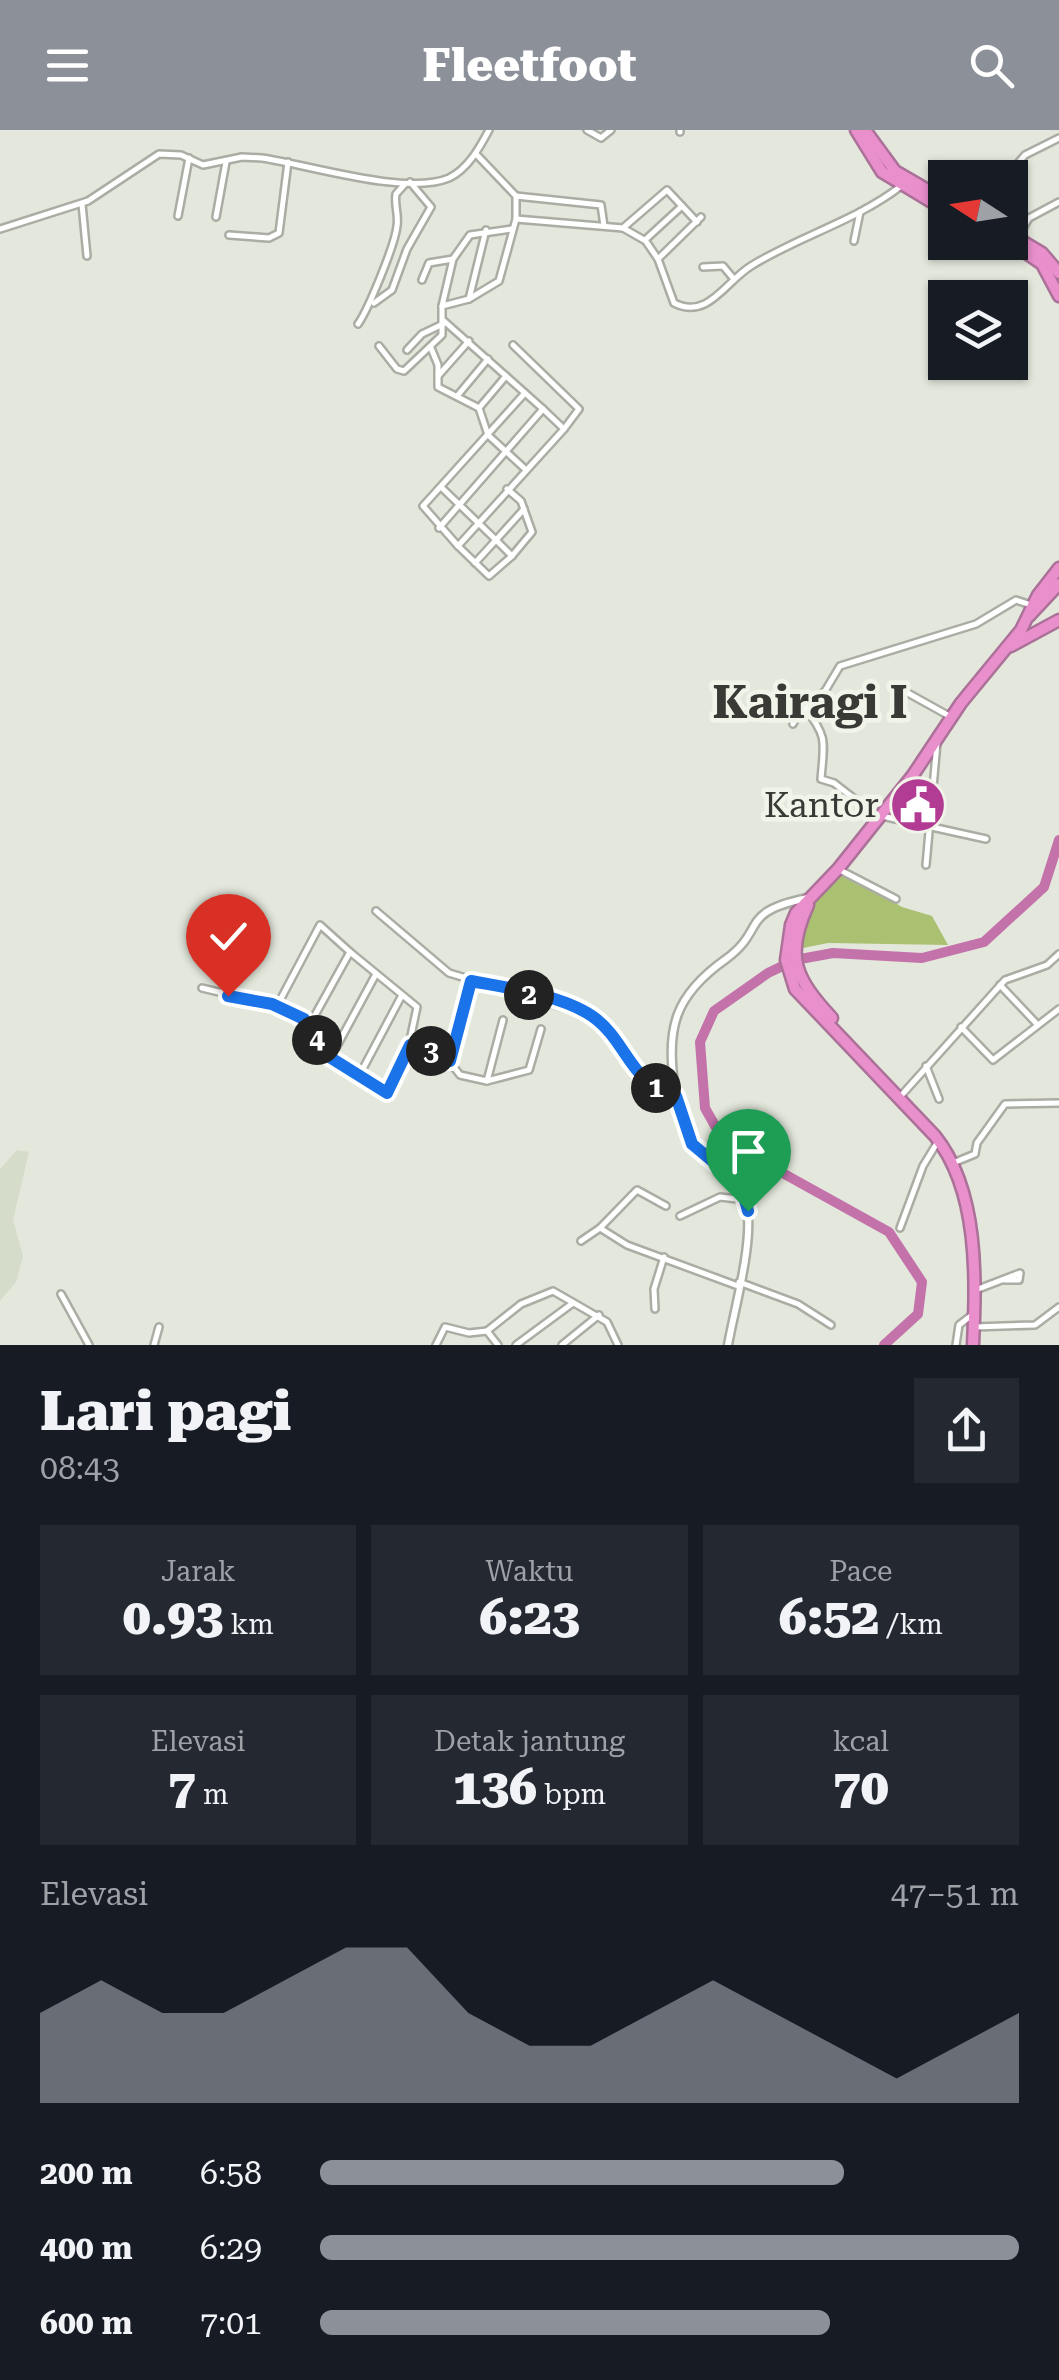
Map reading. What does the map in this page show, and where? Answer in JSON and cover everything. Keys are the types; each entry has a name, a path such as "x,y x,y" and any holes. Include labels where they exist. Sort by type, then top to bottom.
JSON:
{"highway":[{"path":"856,130 869,157 900,186 928,201"},
{"path":"865,130 894,171 928,191"},
{"path":"1028,246 1042,253 1059,273"},
{"path":"1028,251 1042,264 1059,296"},
{"path":"973,1345 968,1224 953,1164 939,1141 794,978 794,932 811,901 1034,610 1059,568"},
{"path":"1034,610 1059,584"},
{"path":"1034,610 1046,628"},
{"path":"1006,648 1059,620"}],"main road":[{"path":"728,1345 748,1225 746,1200 741,1185 692,1144 676,1096 671,1035 685,996 702,974 736,951 756,918 770,908 811,901"}],"street":[{"path":"0,228 82,204 147,158 166,152 203,166 242,157 408,182 450,177 476,154 490,130"},
{"path":"587,130 601,138 611,130"},
{"path":"1021,160 1059,138"},
{"path":"476,154 516,196 601,204 604,226"},
{"path":"178,216 189,158"},
{"path":"216,217 226,162"},
{"path":"230,235 270,238 280,232 288,162"},
{"path":"371,305 372,291 397,228 396,194 408,182"},
{"path":"358,324 381,294 392,290 407,249 431,207 408,182"},
{"path":"516,218 623,228 645,240 658,259 674,303 684,308 707,305 733,278 810,232 860,212 900,186"},
{"path":"623,228 665,190 699,220 658,259"},
{"path":"442,306 469,300 499,281 514,229 516,196"},
{"path":"1028,220 1059,202"},
{"path":"82,204 88,256"},
{"path":"645,240 682,206"},
{"path":"854,241 860,212"},
{"path":"379,346 400,371 431,348 442,335 442,306 453,258 465,240 486,230 514,229"},
{"path":"469,300 486,230"},
{"path":"422,280 429,263 453,258"},
{"path":"703,267 723,266 733,278"},
{"path":"442,322 469,341 564,429"},
{"path":"407,350 422,334 442,322"},
{"path":"438,376 469,341"},
{"path":"458,546 579,409 513,345"},
{"path":"431,348 440,390 480,408 488,435 524,468"},
{"path":"458,396 488,359"},
{"path":"480,408 506,376"},
{"path":"507,489 524,508 532,534 493,577 422,508 525,393"},
{"path":"439,528 543,409"},
{"path":"441,487 512,556"},
{"path":"475,563 524,508"},
{"path":"793,724 848,662 976,624 1016,600 1034,610"},
{"path":"906,692 952,717"},
{"path":"785,696 820,723 821,779 834,782 879,816 986,840"},
{"path":"926,865 937,740"},
{"path":"838,869 896,898"},
{"path":"376,911 449,973 592,1016 608,1029 638,1076 676,1096"},
{"path":"202,988 277,1006 309,1026 331,1058 387,1093 410,1045 419,1011 320,925 277,1006"},
{"path":"309,1026 350,952"},
{"path":"897,1096 1000,985 1018,973 1046,965 1059,954"},
{"path":"331,1058 376,974"},
{"path":"450,1061 471,981"},
{"path":"1000,985 1036,1024"},
{"path":"358,1078 402,997"},
{"path":"961,1027 993,1060 1059,1009"},
{"path":"488,1081 503,1020"},
{"path":"410,1045 450,1061 460,1075 488,1081 529,1070 541,1029"},
{"path":"926,1066 939,1099"},
{"path":"953,1164 975,1154 977,1142 1006,1104 1059,1103"},
{"path":"900,1228 922,1166 939,1141"},
{"path":"582,1241 637,1190 666,1206"},
{"path":"680,1216 720,1198 746,1200"},
{"path":"600,1228 627,1245 798,1304 831,1325"},
{"path":"654,1309 654,1289 664,1257"},
{"path":"972,1291 1005,1280"},
{"path":"436,1345 441,1327 470,1334 487,1330 521,1304 554,1291 599,1315 616,1344"},
{"path":"61,1294 89,1345"},
{"path":"516,1345 573,1303"},
{"path":"956,1345 959,1324 972,1321 1034,1325 1059,1307"},
{"path":"562,1345 599,1315"},
{"path":"154,1345 159,1328"},
{"path":"487,1330 498,1345"},
{"path":"466,1345 470,1334"}],"shaded area":[{"path":"17,1150 29,1152 13,1220 23,1256 16,1282 0,1301 0,1169"}],"green space":[{"path":"838,870 902,907 932,916 948,945 828,943 798,949 803,918"}],"waterway":[{"path":"884,1345 918,1314 922,1282 889,1232 723,1140 705,1108 700,1042 714,1011 768,973 795,960 833,953 922,958 984,942 1044,887 1059,840"}],"place":[{"name":"Kantor","path":"918,805"}],"district":[{"name":"Kairagi I","path":"810,702"}],"route":[{"path":"228,996 272,1004 304,1019 331,1058 387,1093 410,1045 450,1061 471,981 581,1010 608,1029 638,1076 660,1091 676,1096 679,1117 692,1144 741,1185 748,1211"}]}
